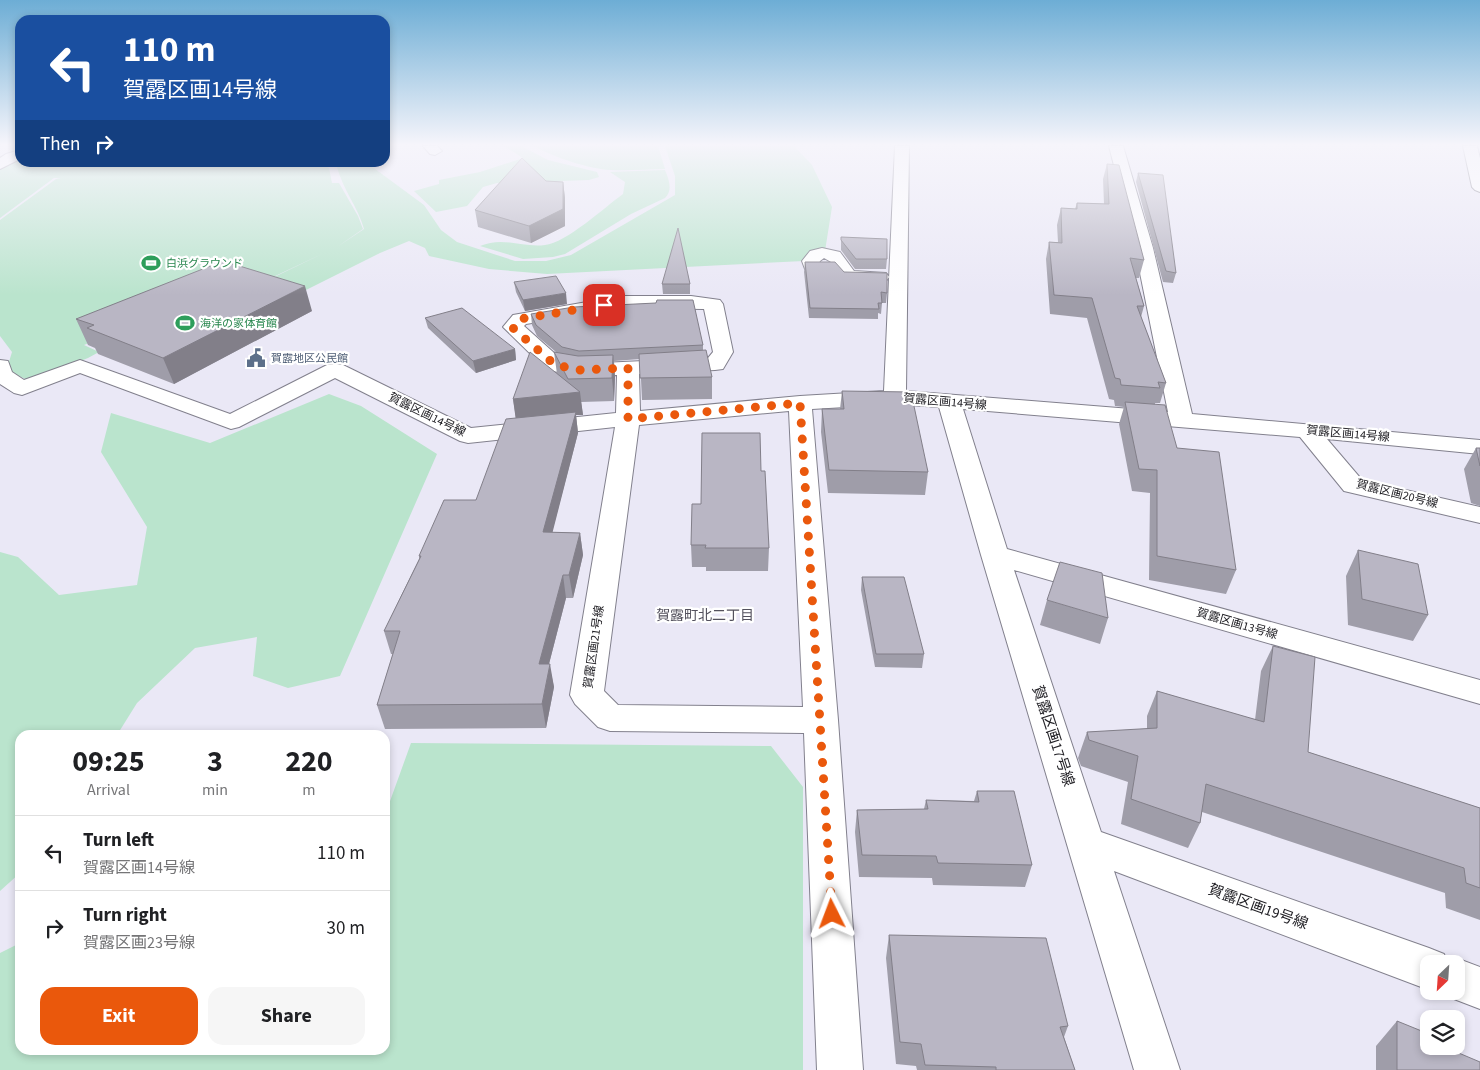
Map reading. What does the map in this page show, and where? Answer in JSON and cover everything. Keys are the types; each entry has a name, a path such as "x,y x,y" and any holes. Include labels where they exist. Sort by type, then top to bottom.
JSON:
{"street":[{"path":"895,397 901,196"},
{"path":"1130,196 1144,248 1182,421"},
{"path":"811,265 811,261 818,253 827,253 838,258 849,276 899,276"},
{"path":"621,302 691,302 713,304 723,352 715,364 628,368 580,370 555,365 513,328 520,319 621,302"},
{"name":"賀露区画14号線","path":"0,366 1,376 22,388 80,366 231,422 335,370 468,436 800,403 895,397 1307,430 1480,447"},
{"path":"628,368 628,419"},
{"name":"賀露区画17号線","path":"949,402 995,555 1157,1070"},
{"path":"800,403 821,720 840,1070"},
{"name":"賀露区画21号線","path":"628,419 587,695 610,718 821,720"},
{"name":"賀露区画20号線","path":"1307,430 1353,486 1480,515"},
{"name":"賀露区画13号線","path":"995,555 1480,692"},
{"name":"賀露区画19号線","path":"1087,844 1420,966"},
{"path":"1465,982 1480,988"}],"green space":[{"name":"白浜グラウンド","path":"0,196 30,196 0,218"},
{"name":"白浜グラウンド","path":"33,196 346,196 363,229 337,247 364,229 349,196 412,196 424,205 441,230 457,242 515,261 546,261 571,255 673,196 827,196 832,207 825,251 804,261 547,274 489,269 429,256 425,248 409,241 380,253 302,292 268,280 324,253 250,288 232,283 84,345 99,352 30,381 10,372 8,365 12,352 0,336 0,220"},
{"path":"419,196 475,196 467,206 436,212"},
{"path":"621,196 666,196 631,214 565,254 553,257 523,259 480,246 497,242 545,245 564,238"},
{"path":"329,394 361,406 437,454 340,676 288,688 253,676 257,637 195,648 137,703 120,730 15,730 15,878 0,891 0,552 18,557 59,595 137,585 147,527 101,452 111,413 210,443"},
{"path":"411,743 771,746 803,787 803,1070 0,1070 0,953 15,946 15,1055 390,1055 390,801"}],"building":[{"path":"488,196 563,196 563,209 529,226 475,210"},
{"path":"1109,196 1127,196 1144,260 1130,258 1144,306 1137,306 1166,383 1158,382 1160,388 1121,385 1120,379 1115,378 1092,298 1054,295 1049,242 1062,243 1061,208 1077,209 1077,203 1109,204"},
{"path":"1145,196 1166,196 1176,273 1166,271"},
{"path":"678,228 690,284 662,284"},
{"path":"841,237 887,239 887,259 856,259 841,240"},
{"path":"223,261 305,286 163,358 87,328 94,325 76,319"},
{"path":"805,262 835,262 844,272 887,273 887,293 881,292 882,303 878,303 879,309 810,308"},
{"path":"556,276 566,293 523,300 514,282"},
{"path":"657,300 693,300 703,345 579,351 562,347 536,325 531,314 574,307 656,303"},
{"path":"462,308 515,349 473,361 425,318"},
{"path":"706,350 712,377 640,378 639,354"},
{"path":"530,352 580,392 513,399"},
{"path":"554,352 578,356 613,355 612,378 568,379"},
{"path":"842,391 911,392 928,472 829,470 822,409 844,409"},
{"path":"1125,402 1165,405 1177,448 1219,452 1236,570 1157,556 1157,470 1139,469"},
{"path":"576,412 543,532 580,533 569,575 563,575 539,664 550,664 542,704 377,705 400,631 384,631 421,556 419,556 444,500 476,500 506,419"},
{"path":"702,433 760,433 761,471 765,471 769,548 705,548 706,545 691,545 692,504 701,504"},
{"path":"1476,448 1480,448 1480,466"},
{"path":"1358,550 1418,564 1428,615 1362,599"},
{"path":"1060,562 1102,573 1108,618 1047,600"},
{"path":"862,577 904,577 924,654 876,654"},
{"path":"1273,646 1315,657 1308,752 1480,808 1480,888 1466,883 1464,868 1206,784 1200,823 1131,799 1138,756 1089,740 1087,732 1157,728 1157,691 1264,722"},
{"path":"977,791 1014,791 1032,865 938,863 936,856 862,855 857,810 928,809 926,800 979,802"},
{"path":"889,935 1046,938 1068,1026 1060,1027 1075,1070 996,1070 996,1067 925,1065 921,1044 900,1042"},
{"path":"1397,1021 1420,1030 1420,1055 1463,1055 1480,1062 1480,1070 1397,1070"}],"place":[{"name":"白浜グラウンド","path":"151,263"},
{"name":"海洋の家体育館","path":"185,323"},
{"name":"賀露地区公民館","path":"256,358"}],"district":[{"name":"賀露町北二丁目","path":"705,616"}],"route":[{"path":"604,305 520,319 513,328 555,365 580,370 628,368 628,419 800,403 832,914"}]}
